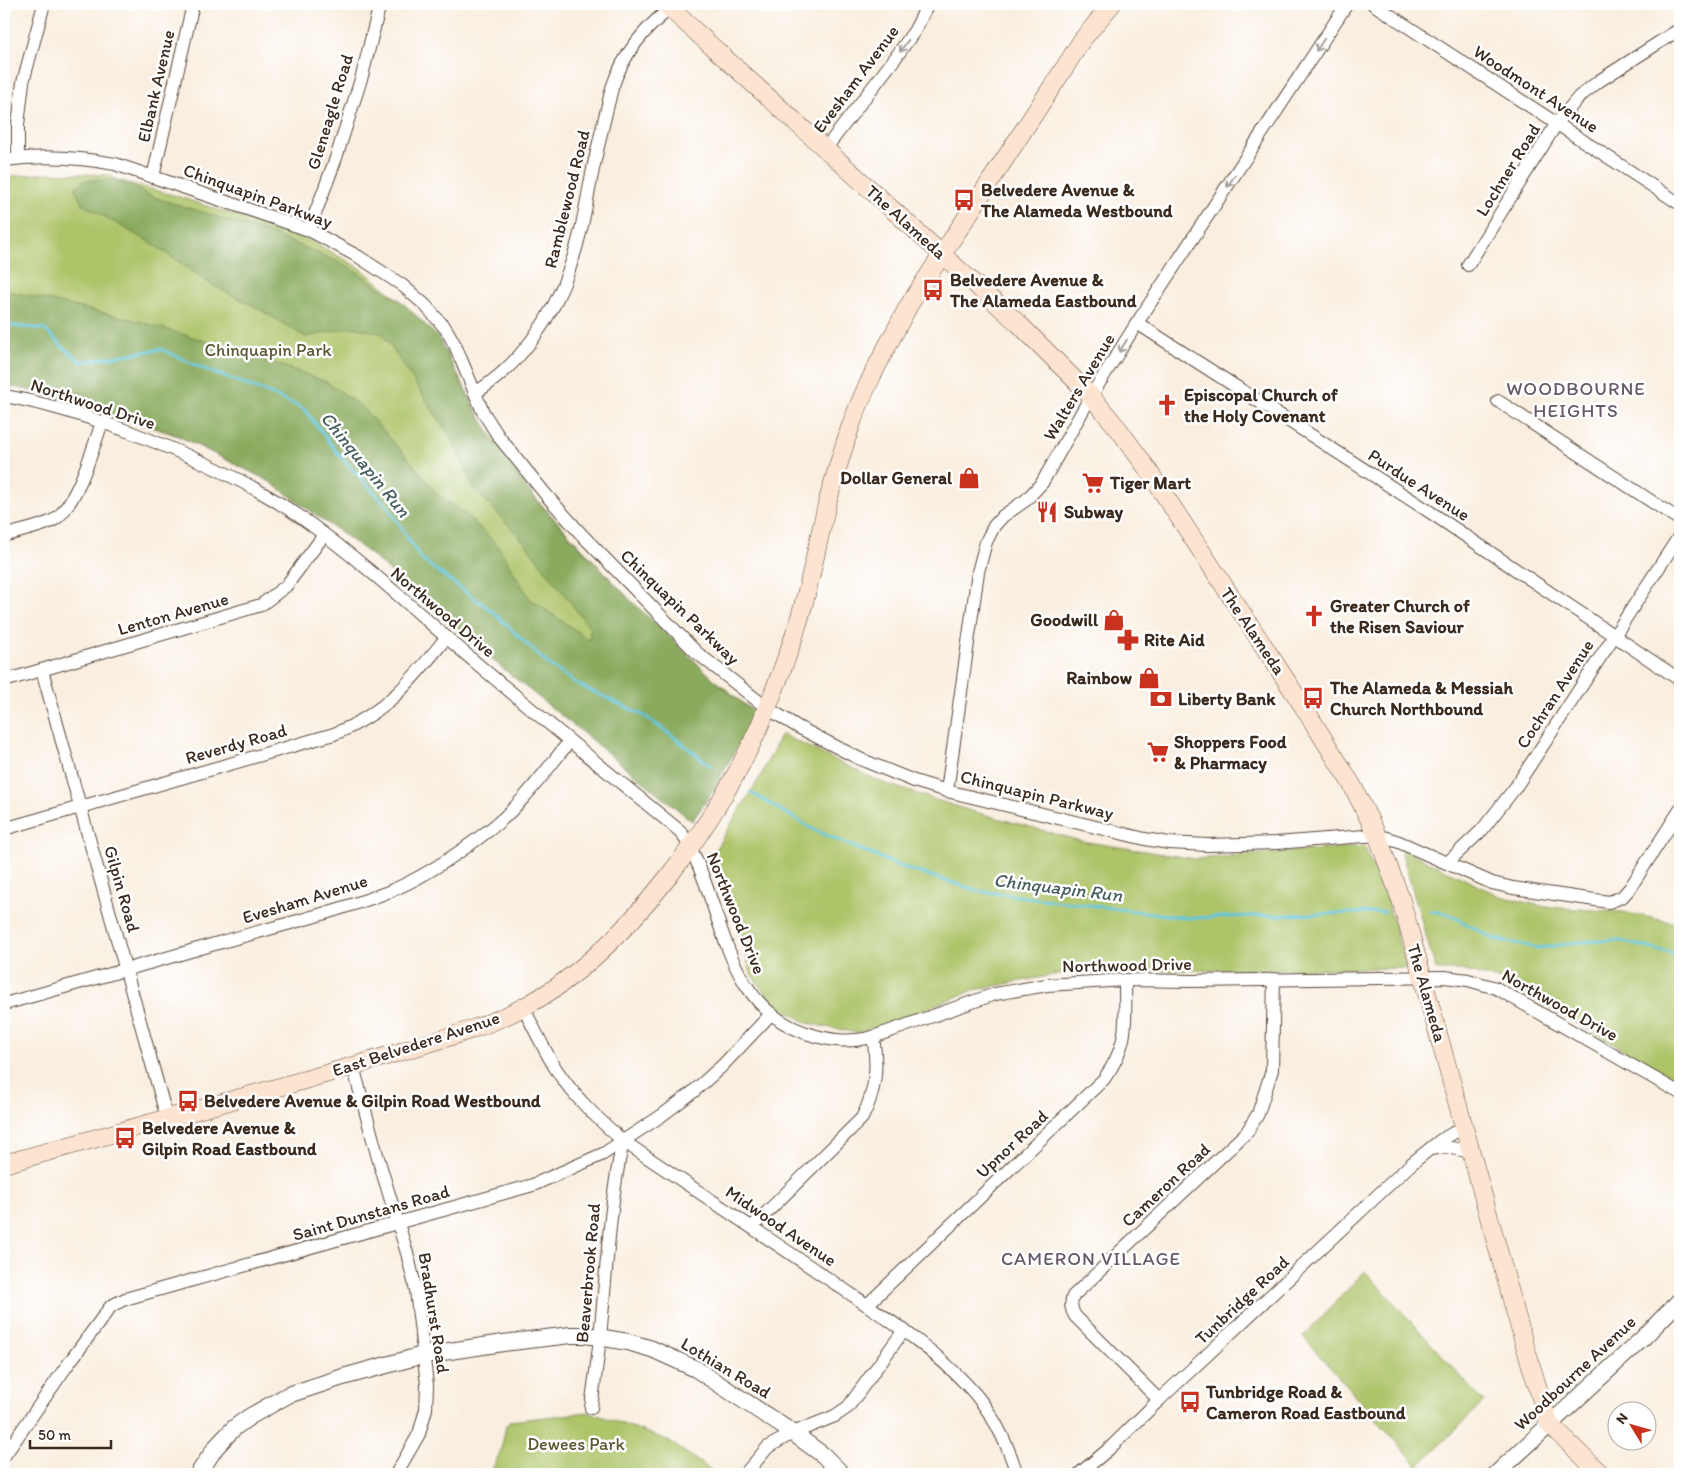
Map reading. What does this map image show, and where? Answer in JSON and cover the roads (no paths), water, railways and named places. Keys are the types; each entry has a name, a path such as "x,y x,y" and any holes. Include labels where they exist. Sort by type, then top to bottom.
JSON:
{"main road":[{"name":"East Belvedere Avenue","path":"4,1164 353,1066 446,1039 483,1026 523,1007 579,969 608,943 660,887 690,846 739,768 767,708 798,623 828,500 857,410 873,374 910,305 1082,40 1112,4"},
{"name":"The Alameda","path":"671,5 1019,324 1091,396 1146,466 1306,710 1352,784 1377,835 1401,900 1522,1336 1549,1424 1601,1474"}],"street":[{"path":"18,158 18,125 23,82 44,4"},
{"name":"Elbank Avenue","path":"152,177 194,4"},
{"name":"Gleneagle Road","path":"309,230 336,158 359,85 380,4"},
{"name":"Evesham Avenue","path":"826,148 896,57 915,30 928,4"},
{"name":"Walters Avenue","path":"947,791 978,572 986,542 994,526 1002,516 1026,500 1042,483 1091,396 1137,323 1347,4"},
{"name":"Woodmont Avenue","path":"1373,4 1680,204"},
{"name":"Ramblewood Road","path":"475,393 506,370 534,338 551,310 570,267 582,223 610,98 618,72 630,52 671,5"},
{"name":"Lochner Road","path":"1468,265 1557,123 1578,97 1680,29"},
{"name":"Chinquapin Parkway","path":"4,160 58,157 115,164 309,230 359,257 402,285 425,305 446,328 483,412 519,463 582,535 696,652 767,708 798,727 860,760 914,782 1145,839 1169,843 1208,845 1276,843 1377,835 1448,862 1492,883 1538,893 1609,902 1622,897 1630,888 1680,810"},
{"name":"Purdue Avenue","path":"1137,323 1426,509 1680,680"},
{"name":"Northwood Drive","path":"4,396 39,402 102,422 173,449 237,479 300,517 324,535 569,742 681,832 699,866 732,960 742,981 771,1014 793,1028 823,1037 855,1041 874,1037 1008,991 1072,983 1125,980 1192,981 1445,977 1468,980 1496,988 1680,1093"},
{"path":"1498,401 1680,520"},
{"path":"4,536 52,522 63,512 74,494 102,422"},
{"name":"Lenton Avenue","path":"4,682 261,605 286,586 324,535"},
{"name":"Cochran Avenue","path":"1448,862 1482,830 1515,788 1680,535"},
{"name":"Reverdy Road","path":"4,829 324,737 349,728 377,712 400,692 446,638"},
{"name":"Gilpin Road","path":"42,670 167,1118"},
{"name":"Evesham Avenue","path":"4,1004 318,915 388,892 450,858 504,818 524,798 569,742"},
{"name":"Cameron Road","path":"1159,1400 1075,1316 1072,1311 1071,1301 1073,1296 1247,1132 1255,1121 1272,1070 1274,979"},
{"name":"Upnor Road","path":"867,1305 1104,1079 1115,1064 1121,1049 1125,1030 1125,980"},
{"name":"Midwood Avenue","path":"523,1007 556,1069 594,1115 622,1141 904,1330 949,1367 969,1386 981,1401 1002,1436 1017,1474"},
{"name":"Saint Dunstans Road","path":"4,1456 111,1306 125,1299 533,1185 603,1154 661,1116 693,1092 723,1065 771,1014"},
{"path":"752,1228 862,1118 875,1083 877,1056 874,1037"},
{"name":"Bradhurst Road","path":"353,1066 375,1150 399,1223 416,1290 427,1385 423,1422 413,1446 396,1474"},
{"name":"Tunbridge Road","path":"1079,1474 1109,1449 1159,1400 1428,1150 1446,1136 1464,1127"},
{"name":"Beaverbrook Road","path":"591,1408 600,1336 606,1254 615,1176 622,1141"},
{"path":"1428,1150 1446,1147 1472,1152"},
{"name":"Woodbourne Avenue","path":"1496,1474 1643,1338 1680,1300"},
{"path":"745,1474 768,1447 793,1433 835,1416 848,1407 904,1330"},
{"name":"Lothian Road","path":"198,1474 216,1447 234,1428 249,1417 288,1395 342,1376 423,1355 503,1342 586,1335 600,1336 652,1349 696,1368 793,1433 822,1455 842,1474"}],"waterway":[{"name":"Chinquapin Run","path":"4,325 44,329 81,362 161,349 204,369 266,392 304,409 340,456 388,507 422,560 492,611 548,664 579,685 643,715 711,766"},
{"name":"Chinquapin Run","path":"750,792 814,830 902,867 979,891 1190,918 1385,912"},
{"name":"Chinquapin Run","path":"1430,911 1447,913 1494,939 1538,948 1581,942 1615,940 1680,955"}],"place":[{"name":"Belvedere Avenue & The Alameda Westbound","path":"964,200"},
{"name":"Belvedere Avenue & The Alameda Eastbound","path":"933,290"},
{"name":"Episcopal Church of the Holy Covenant","path":"1167,405"},
{"name":"Dollar General","path":"969,478"},
{"name":"Tiger Mart","path":"1093,483"},
{"name":"Subway","path":"1047,512"},
{"name":"Greater Church of the Risen Saviour","path":"1314,616"},
{"name":"Goodwill","path":"1114,620"},
{"name":"Rite Aid","path":"1128,640"},
{"name":"Rainbow","path":"1149,678"},
{"name":"The Alameda & Messiah Church Northbound","path":"1313,698"},
{"name":"Liberty Bank","path":"1161,699"},
{"name":"Shoppers Food & Pharmacy","path":"1158,752"},
{"name":"Belvedere Avenue & Gilpin Road Westbound","path":"188,1101"},
{"name":"Belvedere Avenue & Gilpin Road Eastbound","path":"125,1138"},
{"name":"Tunbridge Road & Cameron Road Eastbound","path":"1190,1402"}],"district":[{"name":"WOODBOURNE HEIGHTS","path":"1576,399"},
{"name":"CAMERON VILLAGE","path":"1091,1258"}],"park label":[{"name":"Chinquapin Park","path":"268,350"},
{"name":"Dewees Park","path":"576,1444"}]}
